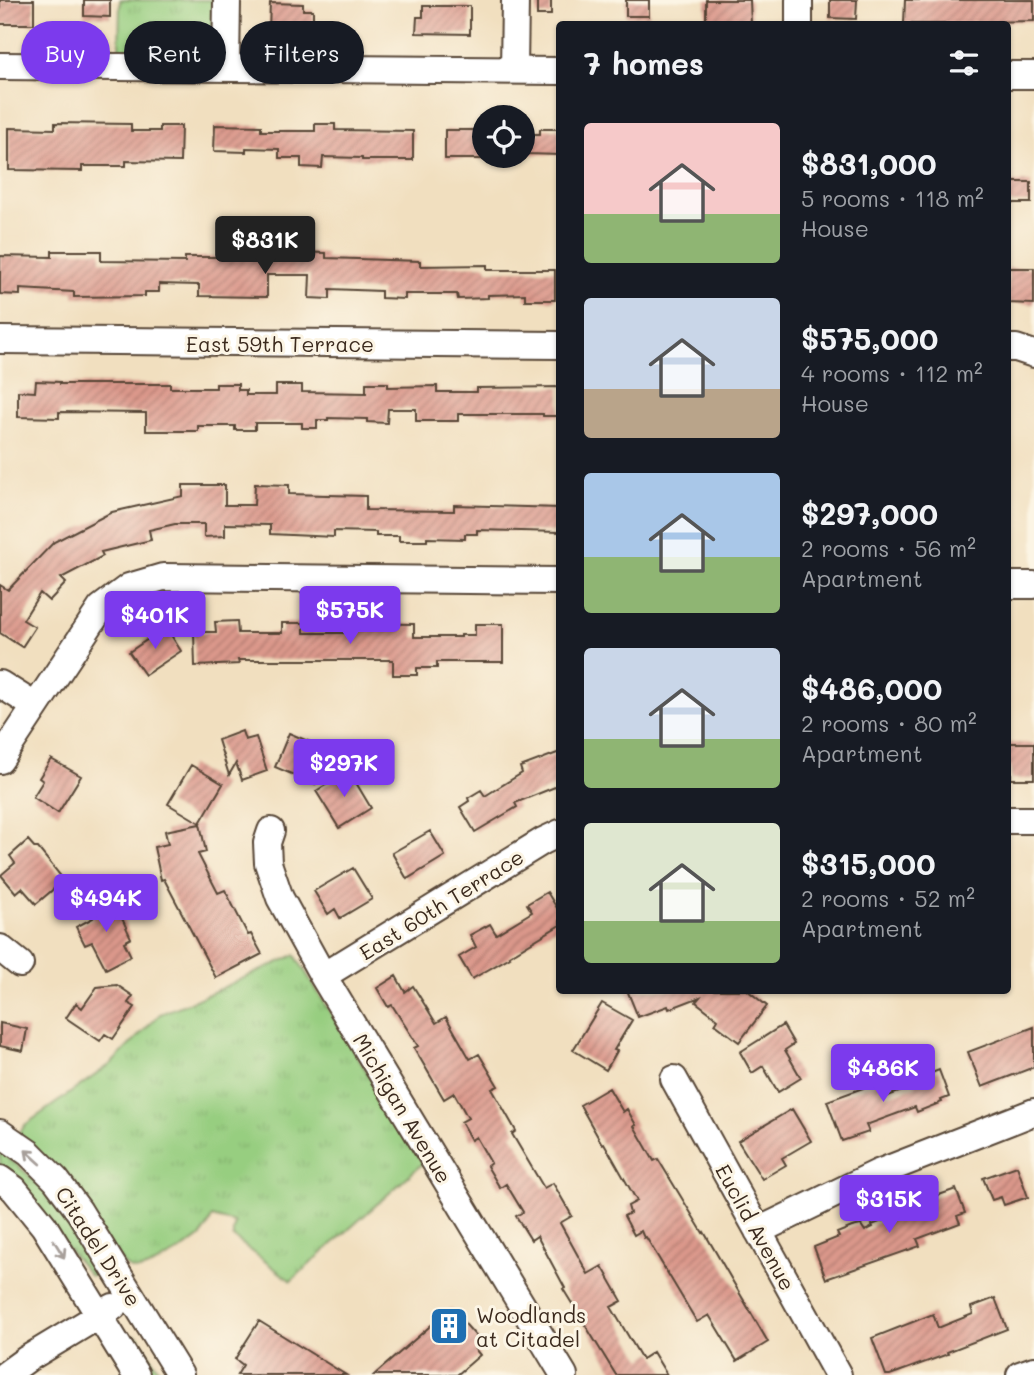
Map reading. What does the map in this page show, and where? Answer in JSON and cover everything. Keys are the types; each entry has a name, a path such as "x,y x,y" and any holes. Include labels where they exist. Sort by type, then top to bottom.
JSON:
{"street":[{"path":"227,0 226,67 556,71"},
{"path":"514,71 515,0"},
{"path":"799,0 799,21"},
{"path":"0,66 124,67"},
{"path":"1011,75 1034,75"},
{"name":"East 59th Terrace","path":"0,340 556,345"},
{"path":"1011,348 1034,354"},
{"path":"0,760 101,608 129,587 163,577 556,581"},
{"path":"1011,585 1034,585"},
{"path":"0,684 35,706"},
{"path":"1011,820 1034,820"},
{"name":"Michigan Avenue","path":"271,831 267,843 268,863 280,898 323,976 564,1375"},
{"name":"East 60th Terrace","path":"323,976 556,835"},
{"name":"Euclid Avenue","path":"674,1080 838,1375"},
{"path":"758,1231 878,1173 1034,1112"},
{"name":"Citadel Drive","path":"0,1133 29,1153 56,1180 79,1211 180,1375"},
{"name":"Citadel Drive","path":"0,1179 14,1189 44,1226 136,1375"},
{"path":"5,1375 131,1294"},
{"path":"1020,1375 1034,1370"}],"green space":[{"path":"120,0 214,0 214,21 124,21 124,53 119,53"},
{"path":"295,955 423,1163 291,1281 233,1237 235,1223 212,1217 201,1236 180,1251 143,1269 130,1268 123,1263 19,1134 25,1125 111,1064 160,1014"},
{"path":"0,1152 30,1176 54,1202 94,1263 97,1270 94,1275 90,1276 0,1168"},
{"path":"129,1337 139,1337 162,1375 146,1375 128,1341"}],"building":[{"path":"0,0 34,0 34,21 0,24"},
{"path":"84,0 110,0 110,17 84,16"},
{"path":"537,0 551,0 551,15 537,15"},
{"path":"626,0 649,0 649,16 626,16"},
{"path":"706,0 750,0 751,21 706,21"},
{"path":"830,0 857,0 856,19 830,18"},
{"path":"905,0 1034,0 1034,21 904,21"},
{"path":"270,3 303,4 303,10 313,10 313,21 269,21"},
{"path":"423,6 470,6 470,34 416,33 417,17 423,17"},
{"path":"55,123 131,124 131,131 160,131 160,126 181,126 180,162 126,161 126,166 82,166 82,171 9,170 9,128 55,129"},
{"path":"315,124 335,124 335,130 413,131 413,160 323,157 322,168 301,167 301,158 279,158 279,149 214,151 215,125 261,126 261,131 315,131"},
{"path":"540,129 556,129 556,155 535,154 535,134 540,134"},
{"path":"445,130 472,130 472,159 445,159"},
{"path":"1011,182 1031,182 1031,203 1011,203"},
{"path":"246,244 294,244 294,252 326,253 326,258 420,261 420,266 487,265 487,270 555,270 555,300 525,300 525,294 458,299 457,294 405,294 405,299 381,298 381,291 330,289 330,299 309,298 310,275 267,275 267,297 199,296 199,285 159,284 159,292 145,292 145,296 74,297 74,292 20,289 20,295 0,294 0,256 52,257 52,251 101,251 101,261 185,262 185,257 246,257"},
{"path":"1011,268 1034,268 1034,304 1011,303"},
{"path":"36,381 60,384 170,384 170,388 216,388 216,384 238,384 238,390 246,390 246,395 276,395 276,385 302,385 302,392 366,393 366,383 388,383 388,387 437,386 437,392 477,392 477,388 556,387 556,416 458,414 458,421 416,421 416,409 388,409 387,423 367,422 367,419 328,418 317,420 317,428 302,428 302,423 255,423 255,430 235,430 235,426 198,426 198,431 146,431 146,413 59,412 59,418 18,417 18,391 35,392"},
{"path":"255,484 289,485 289,494 366,496 366,510 454,511 454,505 556,508 556,532 477,530 477,534 465,534 465,539 427,538 427,541 399,541 399,536 376,536 376,532 334,531 334,537 270,534 270,525 225,524 225,536 204,537 204,524 175,524 149,530 151,540 101,552 103,556 61,578 66,583 49,601 40,593 23,620 35,627 22,647 0,633 0,585 8,590 54,542 112,512 183,496 183,485 225,485 225,505 254,505"},
{"path":"237,621 238,633 282,633 282,623 304,623 304,633 346,633 346,623 414,624 414,637 475,635 475,624 503,624 503,662 437,662 437,668 417,668 417,675 393,675 393,660 238,660 239,664 195,666 194,632 216,632 215,622"},
{"path":"166,627 181,651 145,675 129,652"},
{"path":"242,731 245,740 256,737 267,771 242,780 236,763 229,775 218,740"},
{"path":"289,733 329,750 315,784 275,767"},
{"path":"1011,743 1034,743 1034,779 1011,779"},
{"path":"556,754 556,787 515,803 517,807 475,832 460,807 481,790 485,796 522,773 520,767"},
{"path":"51,759 81,776 58,813 33,797 43,781 39,778"},
{"path":"191,765 223,784 200,823 168,804"},
{"path":"349,771 371,808 339,828 316,791"},
{"path":"200,824 206,852 198,854 218,893 225,890 248,935 251,934 262,954 216,978 164,879 161,880 154,847 168,844 165,831"},
{"path":"430,831 445,856 407,879 392,853"},
{"path":"28,840 64,880 36,904 22,888 16,893 1,875 15,863 10,856"},
{"path":"353,868 372,899 340,918 335,909 328,914 314,891"},
{"path":"547,892 556,907 556,927 472,979 459,957 476,947 470,935 490,924 496,934 532,912 527,904"},
{"path":"107,900 111,907 116,905 131,938 124,942 131,956 106,969 92,942 85,945 76,927 93,918 89,910"},
{"path":"396,976 405,992 413,986 436,1023 446,1017 470,1059 479,1054 498,1086 492,1089 516,1131 512,1134 544,1188 553,1183 572,1216 560,1223 588,1274 602,1266 622,1301 611,1307 642,1359 653,1352 667,1375 616,1375 563,1289 565,1288 537,1236 531,1240 516,1216 523,1212 506,1184 500,1188 487,1166 491,1163 476,1137 471,1140 461,1122 468,1118 454,1093 444,1099 414,1048 418,1046 392,1005 388,1007 377,988"},
{"path":"117,985 133,996 128,1003 135,1007 113,1039 105,1034 100,1041 66,1018 76,1003 82,1008 97,987"},
{"path":"629,994 752,994 767,1006 739,1042 715,1024 718,1019 696,1002 700,997 638,1017"},
{"path":"602,1003 632,1020 614,1050 617,1051 606,1070 573,1050"},
{"path":"0,1023 27,1029 23,1051 0,1046"},
{"path":"783,1025 794,1044 785,1050 801,1078 778,1092 763,1066 752,1073 740,1052"},
{"path":"1034,1027 1034,1067 982,1087 968,1052"},
{"path":"939,1070 949,1097 917,1112 915,1107 866,1125 869,1132 842,1141 827,1101 882,1081 888,1096 916,1086 914,1080"},
{"path":"609,1088 623,1112 627,1109 654,1161 658,1159 704,1232 768,1342 737,1361 709,1315 697,1322 646,1237 644,1238 641,1231 634,1235 624,1216 630,1213 628,1206 637,1201 580,1105"},
{"path":"792,1109 811,1141 782,1158 786,1165 762,1179 738,1141"},
{"path":"1017,1166 1028,1197 1004,1205 1001,1197 992,1200 983,1178"},
{"path":"956,1189 965,1213 957,1216 960,1223 917,1239 920,1246 826,1279 814,1247 839,1237 837,1233 852,1227 861,1225 865,1231 873,1227 872,1225 923,1205 922,1201"},
{"path":"995,1298 1007,1329 947,1352 948,1354 886,1375 872,1338 933,1314 938,1328 973,1314 971,1307"},
{"name":"Woodlands at Citadel","path":"451,1308 482,1343 475,1349 480,1355 457,1375 374,1375"},
{"path":"259,1321 346,1375 237,1375 243,1365 235,1359"}],"place":[{"name":"Woodlands at Citadel","path":"449,1326"}]}
